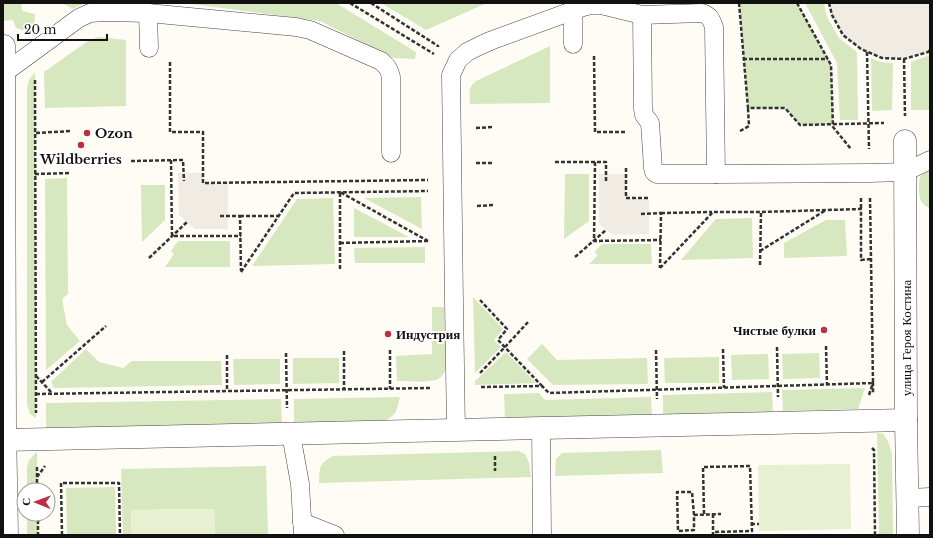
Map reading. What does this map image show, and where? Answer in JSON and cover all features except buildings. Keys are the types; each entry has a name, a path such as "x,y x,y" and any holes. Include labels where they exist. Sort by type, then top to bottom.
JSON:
{"street":[{"path":"4,46 4,359 7,535"},
{"name":"улица Героя Костина","path":"905,132 908,535"},
{"path":"5,430 289,434 906,420"}],"lane":[{"path":"456,430 463,388 453,240 444,190 451,75 458,60 467,52 490,41 587,6 601,5 642,15 702,13 708,15 714,27 716,174"},
{"path":"573,11 573,41"},
{"path":"4,72 79,18 90,13 148,13 296,27 310,30 387,65 390,70 391,77 391,153"},
{"path":"148,13 149,48"},
{"path":"642,15 643,109 644,115 650,123 653,168 654,172 657,174 905,172 930,160"},
{"path":"541,428 542,535"},
{"path":"289,434 300,484 303,528 335,535"},
{"path":"908,498 930,497"}],"path":[{"path":"350,3 434,54"},
{"path":"371,3 438,46"},
{"path":"738,3 749,126 738,132"},
{"path":"797,3 831,65 833,124"},
{"path":"829,3 832,15 843,35 867,52 882,58 904,59 928,52 930,50"},
{"path":"573,41 594,38 595,132 626,132 626,139"},
{"path":"35,50 36,418"},
{"path":"867,52 869,173"},
{"path":"170,57 170,132 203,132 203,183 436,180 444,190"},
{"path":"743,59 828,58"},
{"path":"748,108 785,108 800,125 868,124 905,132 904,59"},
{"path":"472,128 493,127"},
{"path":"36,133 71,131"},
{"path":"171,160 172,236"},
{"path":"131,161 183,160 184,181"},
{"path":"473,163 494,162"},
{"path":"555,162 606,162 606,182"},
{"path":"594,241 595,162"},
{"path":"626,167 626,198 649,198"},
{"path":"4,175 71,173"},
{"path":"240,216 241,272 294,193 444,190"},
{"path":"340,192 428,241"},
{"path":"340,192 340,269"},
{"path":"478,298 507,329 498,340 549,393 873,383 870,196 861,196 861,260 871,259"},
{"path":"474,206 494,206"},
{"path":"641,214 861,209"},
{"path":"760,251 827,210"},
{"path":"661,213 660,268 713,212"},
{"path":"760,265 761,212"},
{"path":"220,216 278,216"},
{"path":"149,258 187,222"},
{"path":"575,257 606,230"},
{"path":"172,236 241,236"},
{"path":"340,243 453,240"},
{"path":"594,241 660,240"},
{"path":"463,388 470,383 529,321"},
{"path":"42,382 106,326"},
{"path":"826,346 827,385"},
{"path":"777,347 779,423"},
{"path":"723,349 724,388"},
{"path":"390,350 390,389"},
{"path":"656,350 658,425"},
{"path":"344,351 344,390"},
{"path":"286,353 289,434"},
{"path":"227,355 227,391"},
{"path":"36,376 52,393"},
{"path":"36,394 542,386"},
{"path":"37,465 37,482"},
{"path":"704,514 703,467 750,466 752,531 713,533 712,514"},
{"path":"62,535 61,484 119,483 120,535"},
{"path":"676,492 692,492 694,515 694,530 678,531 676,492"},
{"path":"694,515 722,514"},
{"path":"38,522 38,535"},
{"path":"751,524 759,524"}],"green space":[{"path":"3,3 21,3 22,11 35,14 34,29 22,30 16,28 13,20 3,21"},
{"path":"62,3 85,3 73,9"},
{"path":"184,3 336,3 416,52 415,59 393,58 320,21"},
{"path":"381,3 487,3 426,30"},
{"path":"739,3 797,3 831,65 833,124 800,125 785,108 748,108"},
{"path":"805,3 824,3 827,17 839,38 857,52 858,120 840,120 837,63"},
{"path":"99,37 126,40 126,106 45,108 44,72 88,41"},
{"path":"550,46 550,103 470,104 470,89 476,81"},
{"path":"930,55 930,110 911,110 911,62"},
{"path":"871,58 881,62 893,63 892,110 872,111"},
{"path":"35,72 36,418 30,414 27,404 27,88 29,80"},
{"path":"930,170 930,208 922,203 919,194 919,181 920,177 924,173"},
{"path":"565,174 589,174 589,221 564,239"},
{"path":"67,178 68,294 62,299 67,325 80,341 46,370 45,179"},
{"path":"141,185 165,185 165,220 142,242"},
{"path":"421,197 422,229 364,198"},
{"path":"333,198 335,264 252,266 297,199"},
{"path":"354,208 409,237 354,237"},
{"path":"752,218 753,258 681,260 716,219"},
{"path":"826,220 845,220 847,256 784,258 784,243"},
{"path":"178,241 230,241 230,267 165,267 174,254 171,251"},
{"path":"602,244 651,244 652,264 589,264 598,255 594,252"},
{"path":"425,247 425,263 355,263 354,248"},
{"path":"473,297 503,329 494,340 501,347 475,373"},
{"path":"432,307 444,307 446,369 441,377 434,380 397,381 396,356 432,354"},
{"path":"542,344 557,360 647,358 648,384 553,385 527,359"},
{"path":"86,349 99,362 123,368 132,361 221,361 222,385 54,388 51,382"},
{"path":"506,352 536,383 475,385 475,381"},
{"path":"819,353 820,378 783,379 782,354"},
{"path":"768,354 769,379 732,380 731,355"},
{"path":"719,357 719,383 665,383 664,358"},
{"path":"293,358 339,358 339,383 293,384"},
{"path":"233,359 280,359 280,384 234,385"},
{"path":"930,377 930,473 929,379"},
{"path":"865,388 858,409 783,411 782,390"},
{"path":"772,392 773,412 663,415 663,395"},
{"path":"539,393 545,400 651,397 652,415 505,419 504,394"},
{"path":"400,397 398,407 395,412 391,417 383,422 294,426 294,399"},
{"path":"281,399 282,425 46,429 46,403"},
{"path":"877,433 883,434 888,441 892,454 893,535 879,535"},
{"path":"661,450 663,473 555,476 556,459 562,453"},
{"path":"518,451 525,454 529,463 531,477 319,483 322,464 333,456"},
{"path":"37,452 37,482 27,482 27,467 29,460"},
{"path":"850,464 851,529 759,531 758,465"},
{"path":"266,466 268,535 215,535 214,509 131,510 131,535 123,535 121,469"},
{"path":"115,487 116,535 67,535 66,488"},
{"path":"214,509 215,535 131,535 131,510"},
{"path":"27,522 38,522 38,535 27,535"}],"shaded area":[{"path":"829,3 930,3 930,50 906,59 882,58 861,49 843,35 832,15"},
{"path":"178,173 203,173 203,183 228,182 228,229 195,229 179,215"},
{"path":"599,174 626,174 626,198 649,199 649,234 613,235 599,224"}],"place":[{"name":"Ozon","path":"87,133"},
{"name":"Wildberries","path":"81,145"},
{"name":"Чистые булки","path":"824,330"},
{"name":"Индустрия","path":"388,334"}]}
